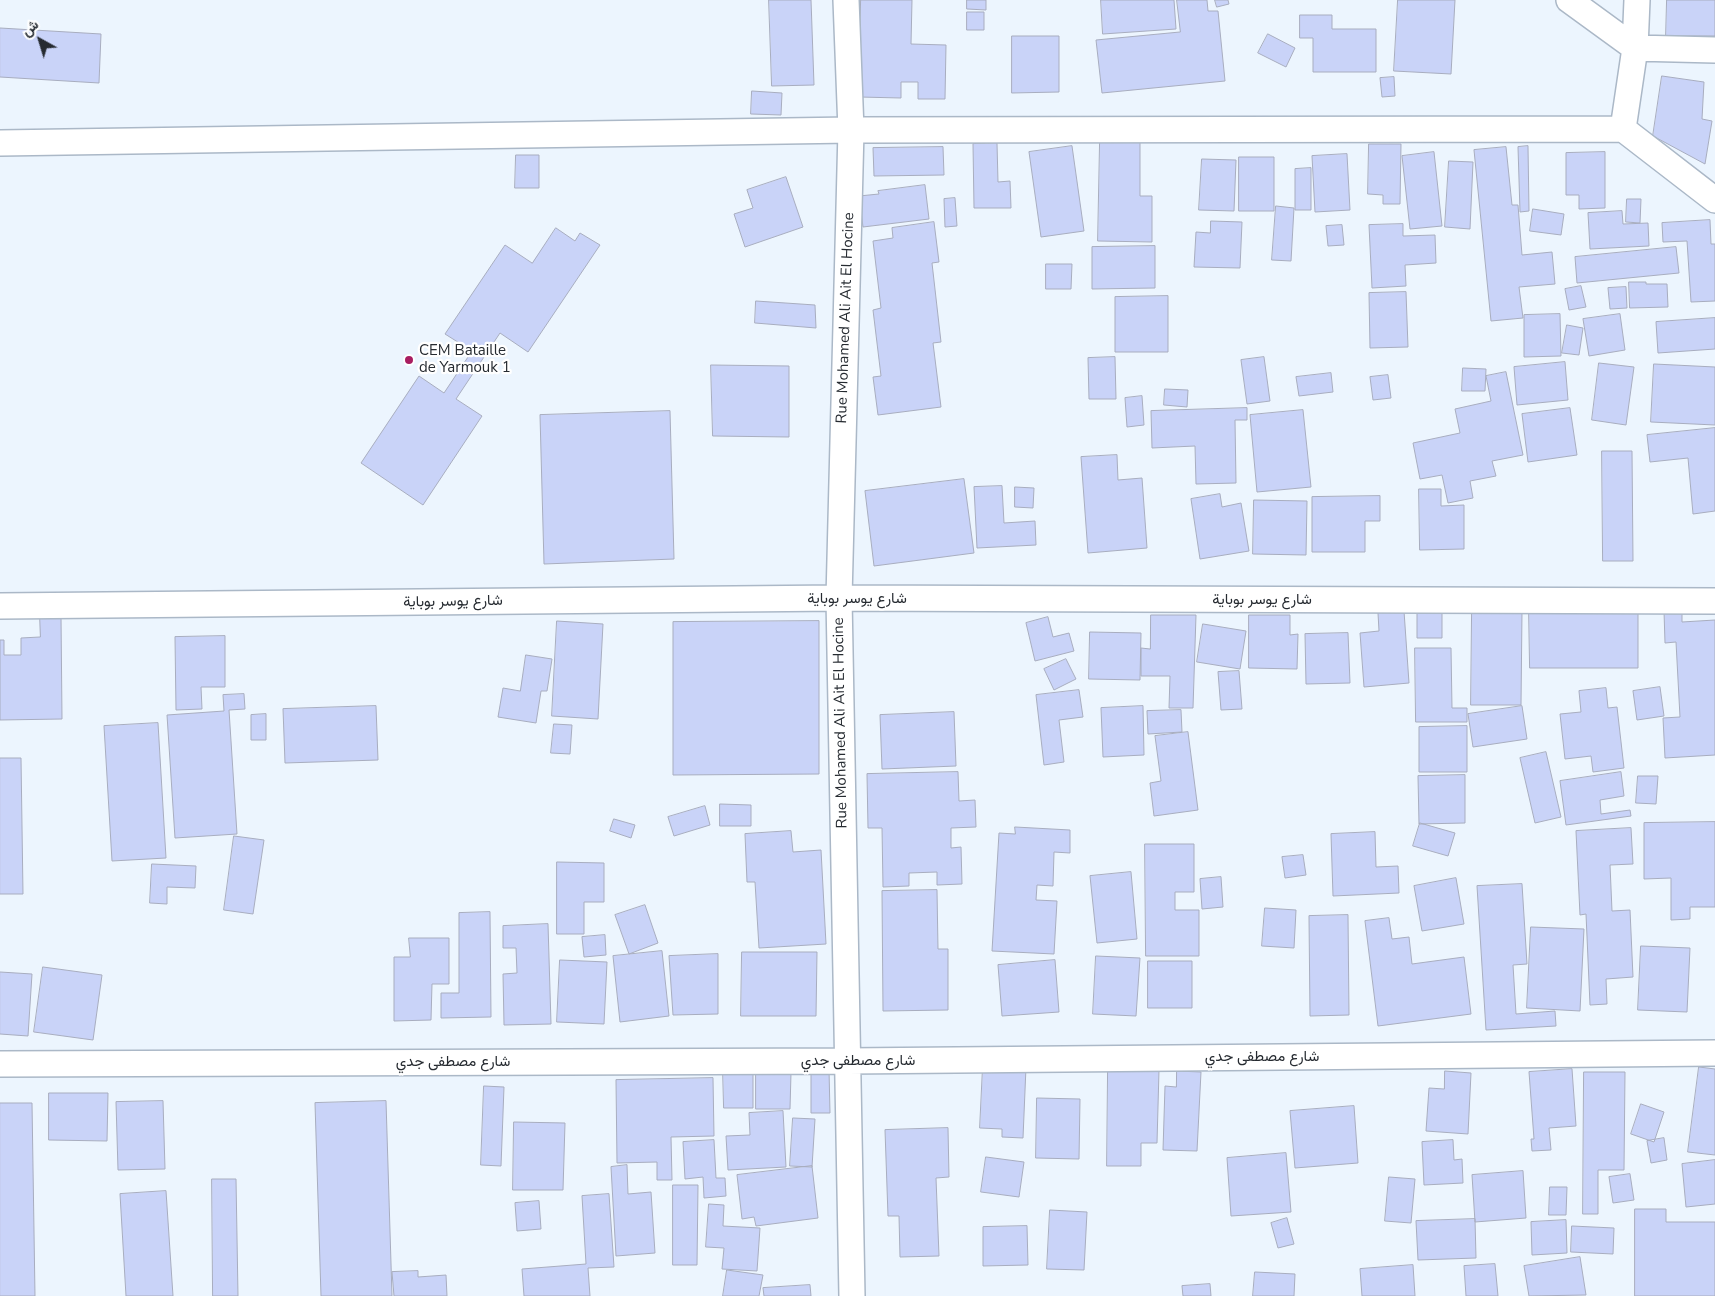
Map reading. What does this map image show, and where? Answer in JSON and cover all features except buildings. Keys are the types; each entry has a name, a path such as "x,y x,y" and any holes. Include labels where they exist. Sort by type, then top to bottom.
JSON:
{"street":[{"name":"Rue Mohamed Ali Ait El Hocine","path":"846,0 851,130 839,598 852,1296"},
{"path":"1569,0 1635,48 1715,50"},
{"path":"1623,129 1635,48 1637,0"},
{"path":"0,143 851,130 1623,129 1715,200"},
{"name":"شارع يوسر بوباية","path":"0,606 839,598 1715,601"},
{"name":"شارع مصطفى جدي","path":"0,1064 848,1061 1715,1054"}],"place":[{"name":"CEM Bataille de Yarmouk 1","path":"409,360"}]}
